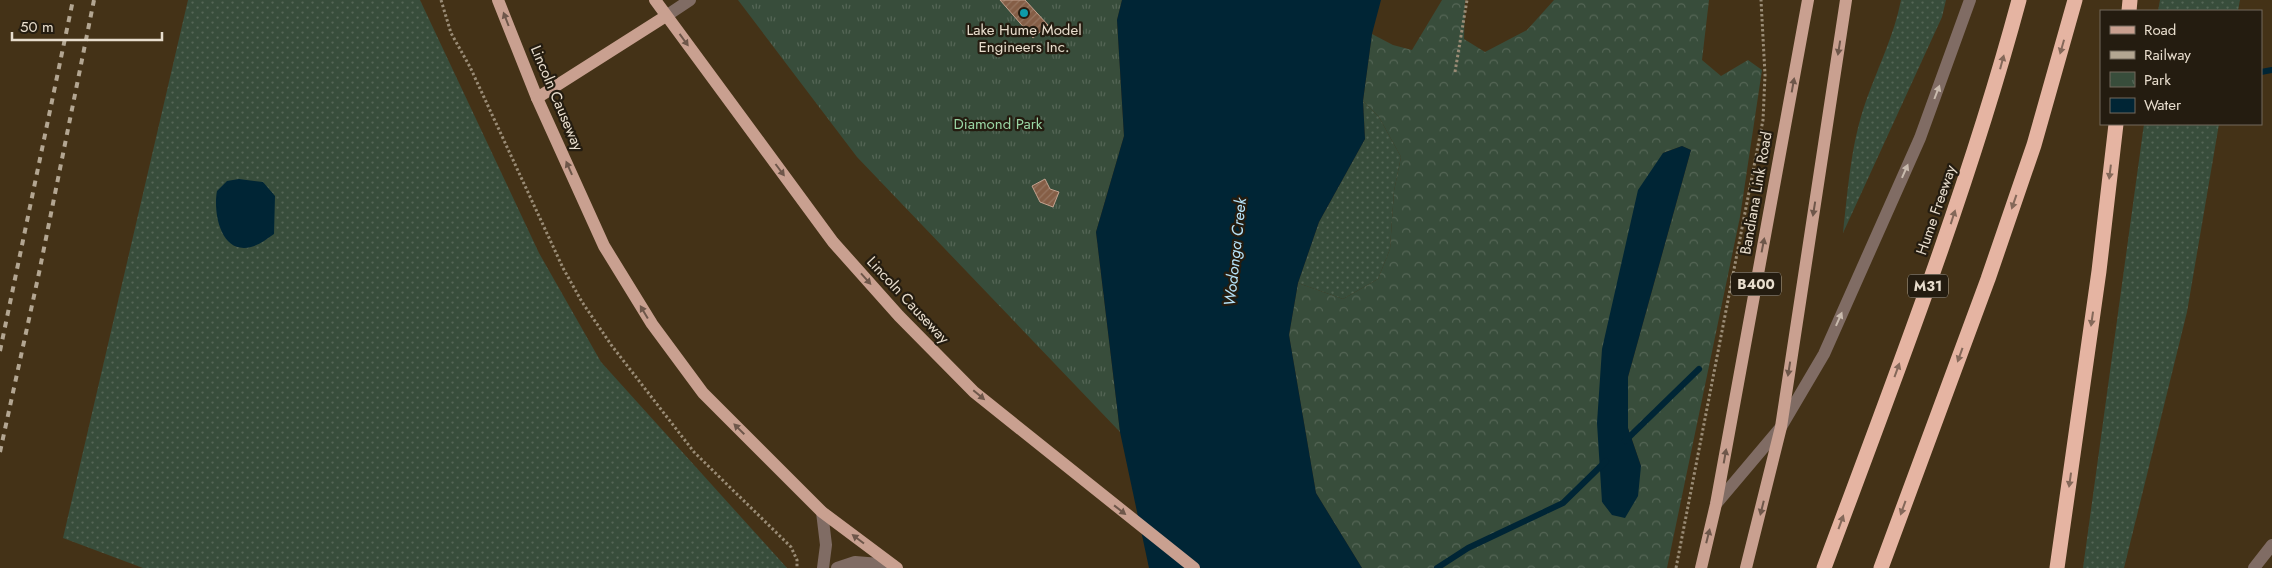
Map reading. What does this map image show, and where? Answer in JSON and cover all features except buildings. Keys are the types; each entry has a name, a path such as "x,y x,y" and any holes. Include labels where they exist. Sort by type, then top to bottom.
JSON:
{"highway":[{"name":"Hume Freeway","path":"1824,568 1948,232 1995,87 2018,0"},
{"path":"1881,568 1988,278 2034,145 2075,0"},
{"path":"2057,568 2099,271 2116,125"}],"main road":[{"name":"Lincoln Causeway","path":"498,0 537,98 604,246 652,324 703,392 822,512 895,567"},
{"name":"Lincoln Causeway","path":"655,0 833,242 899,316 974,392 1194,568"},
{"name":"Bandiana Link Road","path":"1700,568 1716,504 1808,0"},
{"name":"B400","path":"1746,568 1781,427 1846,0"},
{"path":"537,98 666,16"}],"street":[{"path":"666,16 690,0"},
{"path":"1716,504 1781,427 1817,368 1920,138 1970,0"},
{"path":"822,512 826,545 823,568"},
{"path":"2254,568 2272,545"},
{"path":"837,568 855,562 895,567"}],"path":[{"path":"441,0 451,33 470,67 563,268 582,302 612,346 694,452 792,547 797,560 797,568"},
{"path":"1455,72 1467,0"},
{"path":"1676,568 1763,120 1765,75 1761,0"}],"green space":[{"path":"188,0 420,0 539,253 601,362 787,568 143,568 63,538"},
{"name":"Diamond Park","path":"738,0 1122,0 1117,20 1124,136 1096,232 1120,432 857,157"},
{"path":"1442,0 1465,0 1464,39 1485,52 1527,30 1554,0 1709,0 1702,60 1721,76 1748,60 1762,70 1740,217 1667,568 1362,568 1316,493 1289,335 1298,283 1343,299 1378,279 1390,249 1394,191 1401,157 1379,117 1363,101 1372,34 1393,45 1412,50","holes":["1682,146 1691,150 1628,377 1628,428 1641,466 1602,502 1663,153"]},
{"path":"1901,0 1946,0 1942,17 1843,233 1857,133 1866,101 1894,26"},
{"path":"2160,0 2240,0 2238,10 2158,10"},
{"path":"1363,101 1379,117 1401,157 1394,191 1390,249 1378,279 1343,299 1298,283 1319,222 1365,139"},
{"path":"2144,125 2219,125 2187,312 2124,568 2083,568"}],"water":[{"name":"Wodonga Creek","path":"1122,0 1381,0 1372,34 1363,101 1365,139 1319,222 1298,283 1289,335 1316,493 1362,568 1149,568 1120,432 1096,232 1124,136 1117,20"},
{"path":"1682,146 1691,150 1628,377 1628,428 1641,466 1638,496 1625,518 1612,515 1602,502 1597,423 1602,349 1638,190 1663,153"},
{"path":"239,179 263,182 275,196 274,234 251,247 240,248 226,238 221,230 216,209 217,191 227,181"}],"waterway":[{"path":"2262,72 2272,70"},
{"path":"1625,441 1699,369"},
{"path":"1437,568 1468,548 1563,503 1606,461"}],"railway":[{"path":"0,351 73,0"},
{"path":"0,452 39,273 94,0"}],"place":[{"name":"Lake Hume Model Engineers Inc.","path":"1024,13"}]}
